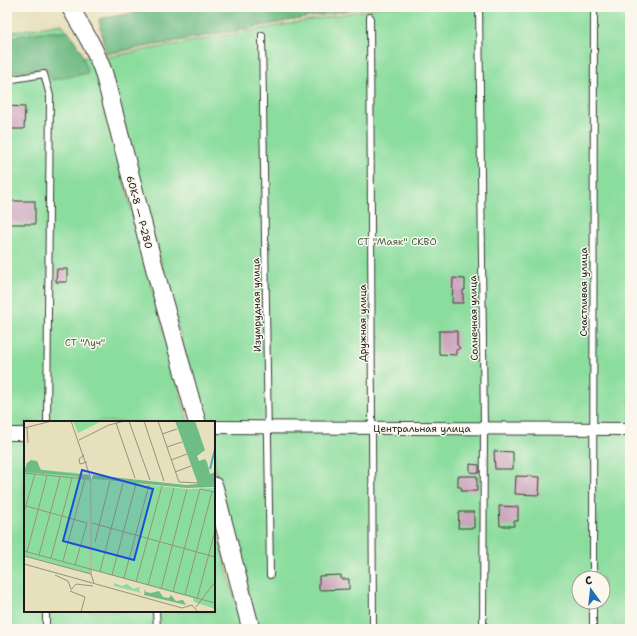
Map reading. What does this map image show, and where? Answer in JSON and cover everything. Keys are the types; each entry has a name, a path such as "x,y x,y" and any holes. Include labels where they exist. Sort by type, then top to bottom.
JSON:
{"street":[{"name":"60К-8 — Р-280","path":"70,7 92,44 104,74 155,270 198,421"},
{"name":"Центральная улица","path":"215,428 630,429"},
{"path":"7,434 24,434"},
{"path":"215,490 251,629"}],"lane":[{"name":"Солнечная улица","path":"479,7 484,428 483,629"},
{"name":"Счастливая улица","path":"593,570 594,7"},
{"name":"Дружная улица","path":"370,16 373,629"},
{"name":"Изумрудная улица","path":"262,34 270,575"},
{"path":"7,80 44,74 50,96 47,421"},
{"path":"593,610 593,629"},
{"path":"46,612 46,629"},
{"path":"156,612 156,629"}],"green space":[{"path":"167,7 366,7 106,54 99,19"},
{"name":"СТ \"Маяк\" СКВО","path":"382,7 630,7 630,629 257,629 215,469 215,421 203,421 107,57"},
{"name":"СТ \"Луч\"","path":"62,24 83,57 91,57 188,421 24,421 24,612 215,612 215,525 243,629 7,629 7,33"},
{"path":"41,32 69,32 81,51 88,73 52,80 47,68 7,72 7,38"}],"building":[{"path":"7,106 25,107 24,129 7,129"},
{"path":"8,201 35,201 35,224 8,224"},
{"path":"57,269 67,269 67,282 56,282"},
{"path":"453,278 465,279 463,303 452,303"},
{"path":"439,331 457,331 457,345 460,348 456,350 456,355 439,354"},
{"path":"494,451 513,452 513,469 495,469"},
{"path":"470,464 479,465 479,473 470,472"},
{"path":"458,476 477,476 477,491 462,491 461,487 458,487"},
{"path":"516,476 540,477 539,495 515,494"},
{"path":"499,506 518,507 518,521 514,521 514,526 500,526"},
{"path":"459,512 474,512 474,528 458,528"},
{"path":"341,575 341,579 349,579 349,589 319,590 319,576"}]}
